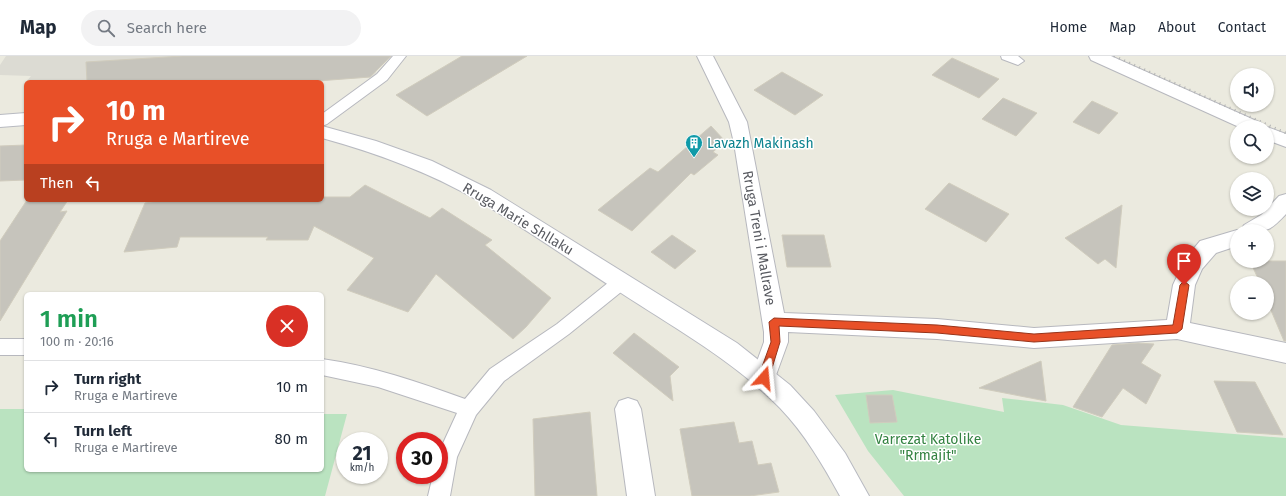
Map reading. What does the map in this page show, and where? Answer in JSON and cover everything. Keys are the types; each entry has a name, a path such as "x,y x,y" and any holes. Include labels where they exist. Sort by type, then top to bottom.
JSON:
{"street":[{"name":"Rruga Treni i Mallrave","path":"705,56 738,122 774,322 776,342 764,378"},
{"path":"1097,56 1239,120"},
{"path":"0,121 24,119"},
{"name":"Rruga Marie Shllaku","path":"324,133 369,145 425,166 484,195 545,232 620,282 729,350 764,378 796,409 832,457 855,496"},
{"path":"1274,135 1286,141"},
{"path":"1262,224 1268,220 1286,201"},
{"path":"1177,329 1184,285 1192,265 1208,247 1230,240"},
{"path":"774,322 929,329 1034,338 1177,329 1207,337 1286,353"},
{"path":"628,409 641,496"}],"lane":[{"path":"324,120 382,77 400,56"},
{"path":"439,496 447,457 469,409 497,375 563,329 620,282"},
{"path":"0,347 24,347"},
{"path":"324,367 345,370 400,384 469,409"}],"shaded area":[{"path":"6,56 380,56 375,77 324,81 28,80 31,76 0,75 0,65"}],"green space":[{"name":"Varrezat Katolike \"Rrmajit\"","path":"893,390 1004,412 1002,398 1063,405 1121,425 1286,438 1286,496 904,496 868,451 835,395"},
{"path":"0,409 24,409 24,472 324,472 324,414 347,414 342,432 336,432 336,455 325,496 0,496"}],"building":[{"path":"183,56 391,56 370,77 324,80 87,80 86,62"},
{"path":"462,56 527,56 427,116 396,95"},
{"path":"952,58 999,79 979,98 932,75"},
{"path":"782,72 823,95 795,115 754,90"},
{"path":"1003,98 1037,113 1016,136 982,119"},
{"path":"1092,101 1118,113 1099,134 1073,122"},
{"path":"711,126 725,141 713,152 718,155 694,175 691,173 632,231 598,210 650,168 658,172"},
{"path":"24,145 24,180 0,181 0,146"},
{"path":"949,183 1009,214 986,242 925,209"},
{"path":"365,185 430,218 442,208 492,240 485,245 551,298 526,327 513,339 436,274 408,312 347,290 374,258 314,226 308,240 266,240 268,237 180,237 177,247 124,252 145,203 324,202 324,197 350,197"},
{"path":"26,202 67,202 60,212 67,211 0,321 0,241"},
{"path":"1122,205 1116,268 1105,259 1098,264 1065,238"},
{"path":"672,235 696,251 675,269 651,252"},
{"path":"782,235 824,235 831,267 787,267"},
{"path":"1274,261 1286,261 1286,341 1284,341 1274,317 1274,276 1257,276 1253,268 1274,268"},
{"path":"634,333 679,367 670,376 673,401 613,353"},
{"path":"1138,343 1154,344 1141,363 1161,375 1146,404 1123,388 1102,417 1073,407 1112,345"},
{"path":"1041,361 1046,401 979,388"},
{"path":"1214,381 1255,382 1283,435 1237,432"},
{"path":"866,395 892,395 897,422 870,423"},
{"path":"590,412 597,496 535,496 533,419"},
{"path":"734,422 739,443 752,441 758,465 771,463 779,492 750,496 692,496 680,429"}],"railway":[{"path":"1114,56 1286,133"}],"place":[{"name":"Lavazh Makinash","path":"694,158"}],"route":[{"path":"764,378 776,342 774,322 937,329 1034,338 1177,329 1182,306 1184,285"}]}
